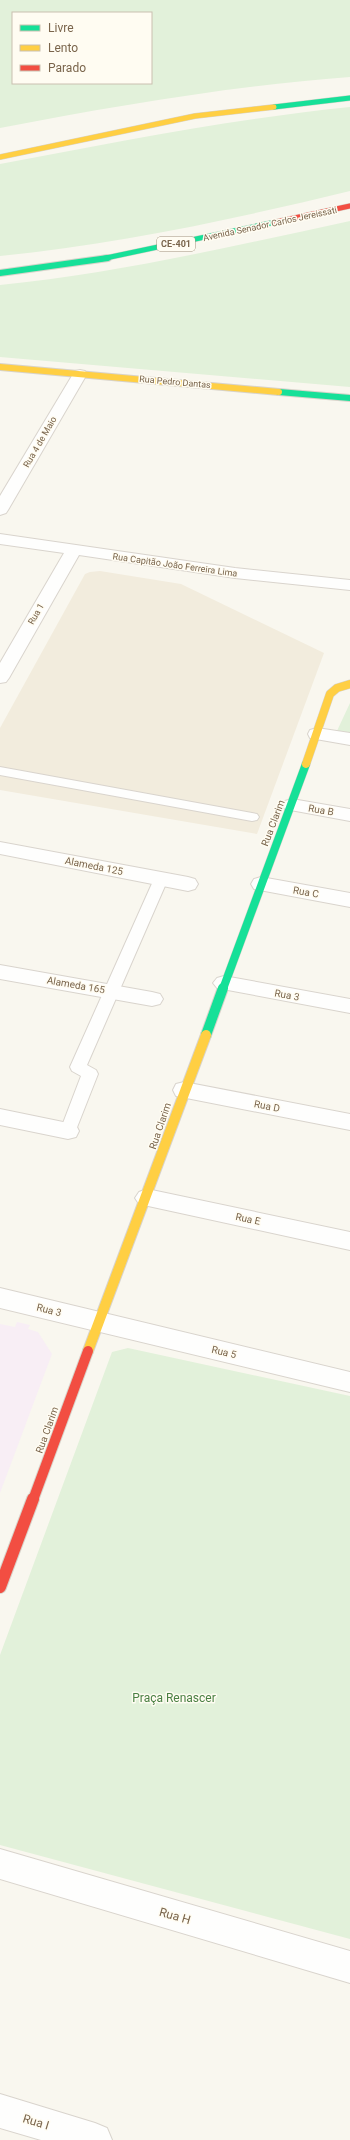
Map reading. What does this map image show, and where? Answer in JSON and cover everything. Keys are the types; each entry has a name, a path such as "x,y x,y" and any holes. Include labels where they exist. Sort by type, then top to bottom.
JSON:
{"main road":[{"path":"0,157 195,116 350,98"},
{"name":"Avenida Senador Carlos Jereissati","path":"0,273 119,256 350,206"},
{"name":"Rua Pedro Dantas","path":"0,367 350,398"},
{"name":"Rua Clarim","path":"0,1587 146,1198 184,1090 292,805 318,734 330,694 337,688 350,684"}],"street":[{"name":"Rua 4 de Maio","path":"0,510 80,374"},
{"name":"Rua Capitão João Ferreira Lima","path":"0,540 235,573 350,585"},
{"name":"Rua 1","path":"0,678 73,551"},
{"path":"318,734 350,739"},
{"name":"Rua B","path":"292,805 350,815"},
{"name":"Alameda 125","path":"0,848 188,884"},
{"name":"Rua C","path":"261,884 350,900"},
{"name":"Alameda 165","path":"0,972 152,999"},
{"name":"Rua 3","path":"224,983 350,1006"},
{"name":"Rua D","path":"184,1090 350,1122"},
{"path":"0,1117 68,1131"},
{"name":"Rua E","path":"146,1198 350,1241"},
{"name":"Rua 3","path":"0,1298 98,1323"},
{"name":"Rua 5","path":"98,1323 350,1382"},
{"name":"Rua H","path":"0,1864 350,1967"},
{"name":"Rua I","path":"0,2112 96,2140"}],"lane":[{"path":"0,771 252,817"},
{"path":"68,1131 90,1074 78,1067 161,879"}],"shaded area":[{"path":"100,571 181,584 324,653 257,834 0,790 0,728 85,574"},
{"path":"17,1322 30,1325 28,1329 38,1332 52,1354 0,1493 0,1324 15,1327"}],"green space":[{"path":"0,0 350,0 350,77 218,91 87,112 0,128"},
{"path":"350,107 350,191 176,230 88,245 0,256 0,164 131,139 262,118"},
{"path":"350,221 350,387 0,357 0,285 44,280 176,258"},
{"path":"350,703 350,735 336,733"},
{"name":"Praça Renascer","path":"128,1348 350,1396 350,1939 0,1845 0,1655 112,1352"}],"traffic: fast":[{"path":"274,107 350,98"},
{"path":"0,273 119,256 276,222"},
{"path":"279,392 350,398"},
{"path":"206,1035 306,764"}],"traffic: slow":[{"path":"0,157 195,116 274,107"},
{"path":"0,367 279,392"},
{"path":"306,764 330,694 337,688 350,684"},
{"path":"88,1351 206,1035"}],"traffic: jam":[{"path":"276,222 350,206"},
{"path":"0,1587 88,1351"}]}
